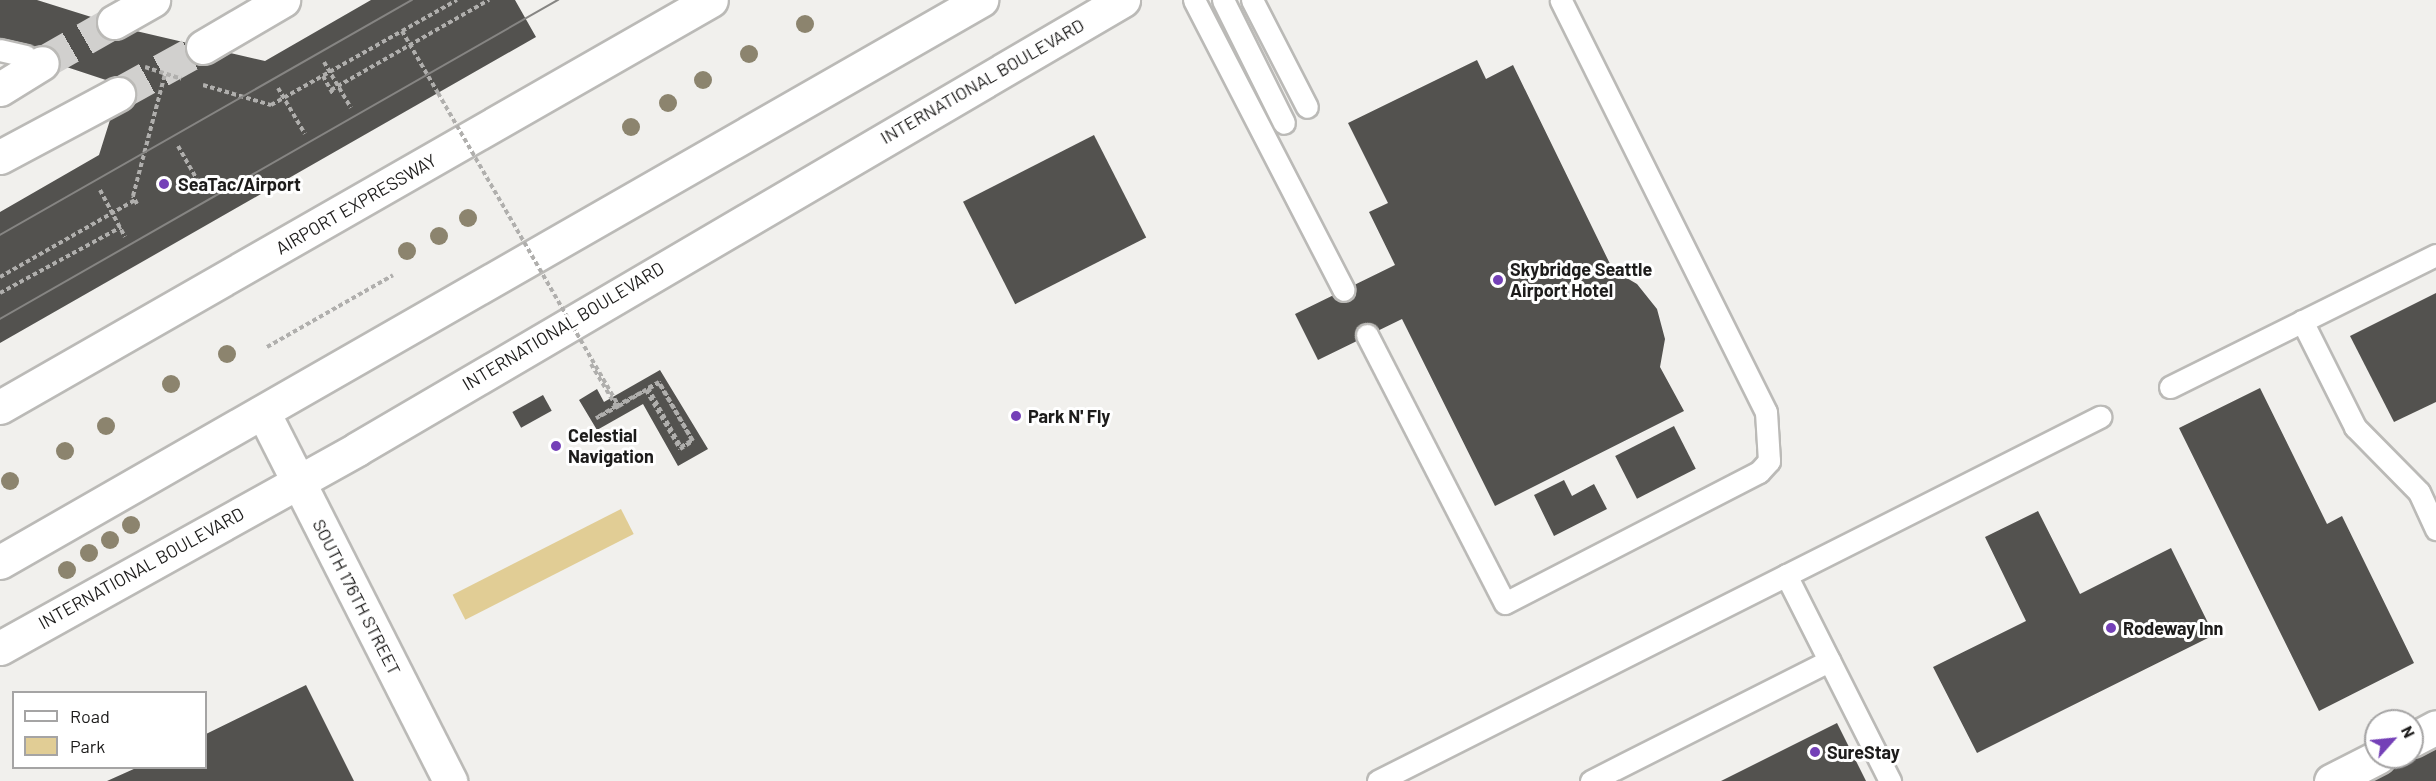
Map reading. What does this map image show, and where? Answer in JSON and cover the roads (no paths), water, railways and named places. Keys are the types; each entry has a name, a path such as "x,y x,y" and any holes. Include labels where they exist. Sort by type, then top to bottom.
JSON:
{"main road":[{"path":"203,47 284,0"},
{"name":"AIRPORT EXPRESSWAY","path":"0,407 711,0"},
{"path":"0,562 981,0"},
{"name":"INTERNATIONAL BOULEVARD","path":"0,648 298,480 1123,0"},
{"path":"0,89 34,62"},
{"path":"0,157 118,94"},
{"name":"SOUTH 176TH STREET","path":"263,412 450,781"},
{"path":"2331,781 2364,764"}],"lane":[{"path":"1194,0 1262,137 1344,290"},
{"path":"1223,0 1284,123"},
{"path":"1252,0 1307,107"},
{"path":"1367,335 1505,603 1759,472 1769,461 1766,412 1561,0"},
{"path":"0,50 34,62"},
{"path":"0,73 34,62"},
{"path":"2170,387 2436,255"},
{"path":"2302,321 2355,427 2419,492 2436,530"},
{"path":"1378,781 2100,417"},
{"path":"1786,575 1890,781"},
{"path":"1591,781 1829,661"}],"tunnel":[{"path":"42,63 114,22"},
{"path":"118,94 203,47"}],"tram line":[{"path":"0,235 412,0"},
{"path":"0,319 558,0"}],"place":[{"name":"SeaTac/Airport","path":"164,184"},
{"name":"Skybridge Seattle Airport Hotel","path":"1498,280"},
{"name":"Park N' Fly","path":"1016,416"},
{"name":"Celestial Navigation","path":"556,446"},
{"name":"Rodeway Inn","path":"2111,628"},
{"name":"SureStay","path":"1815,752"}]}
